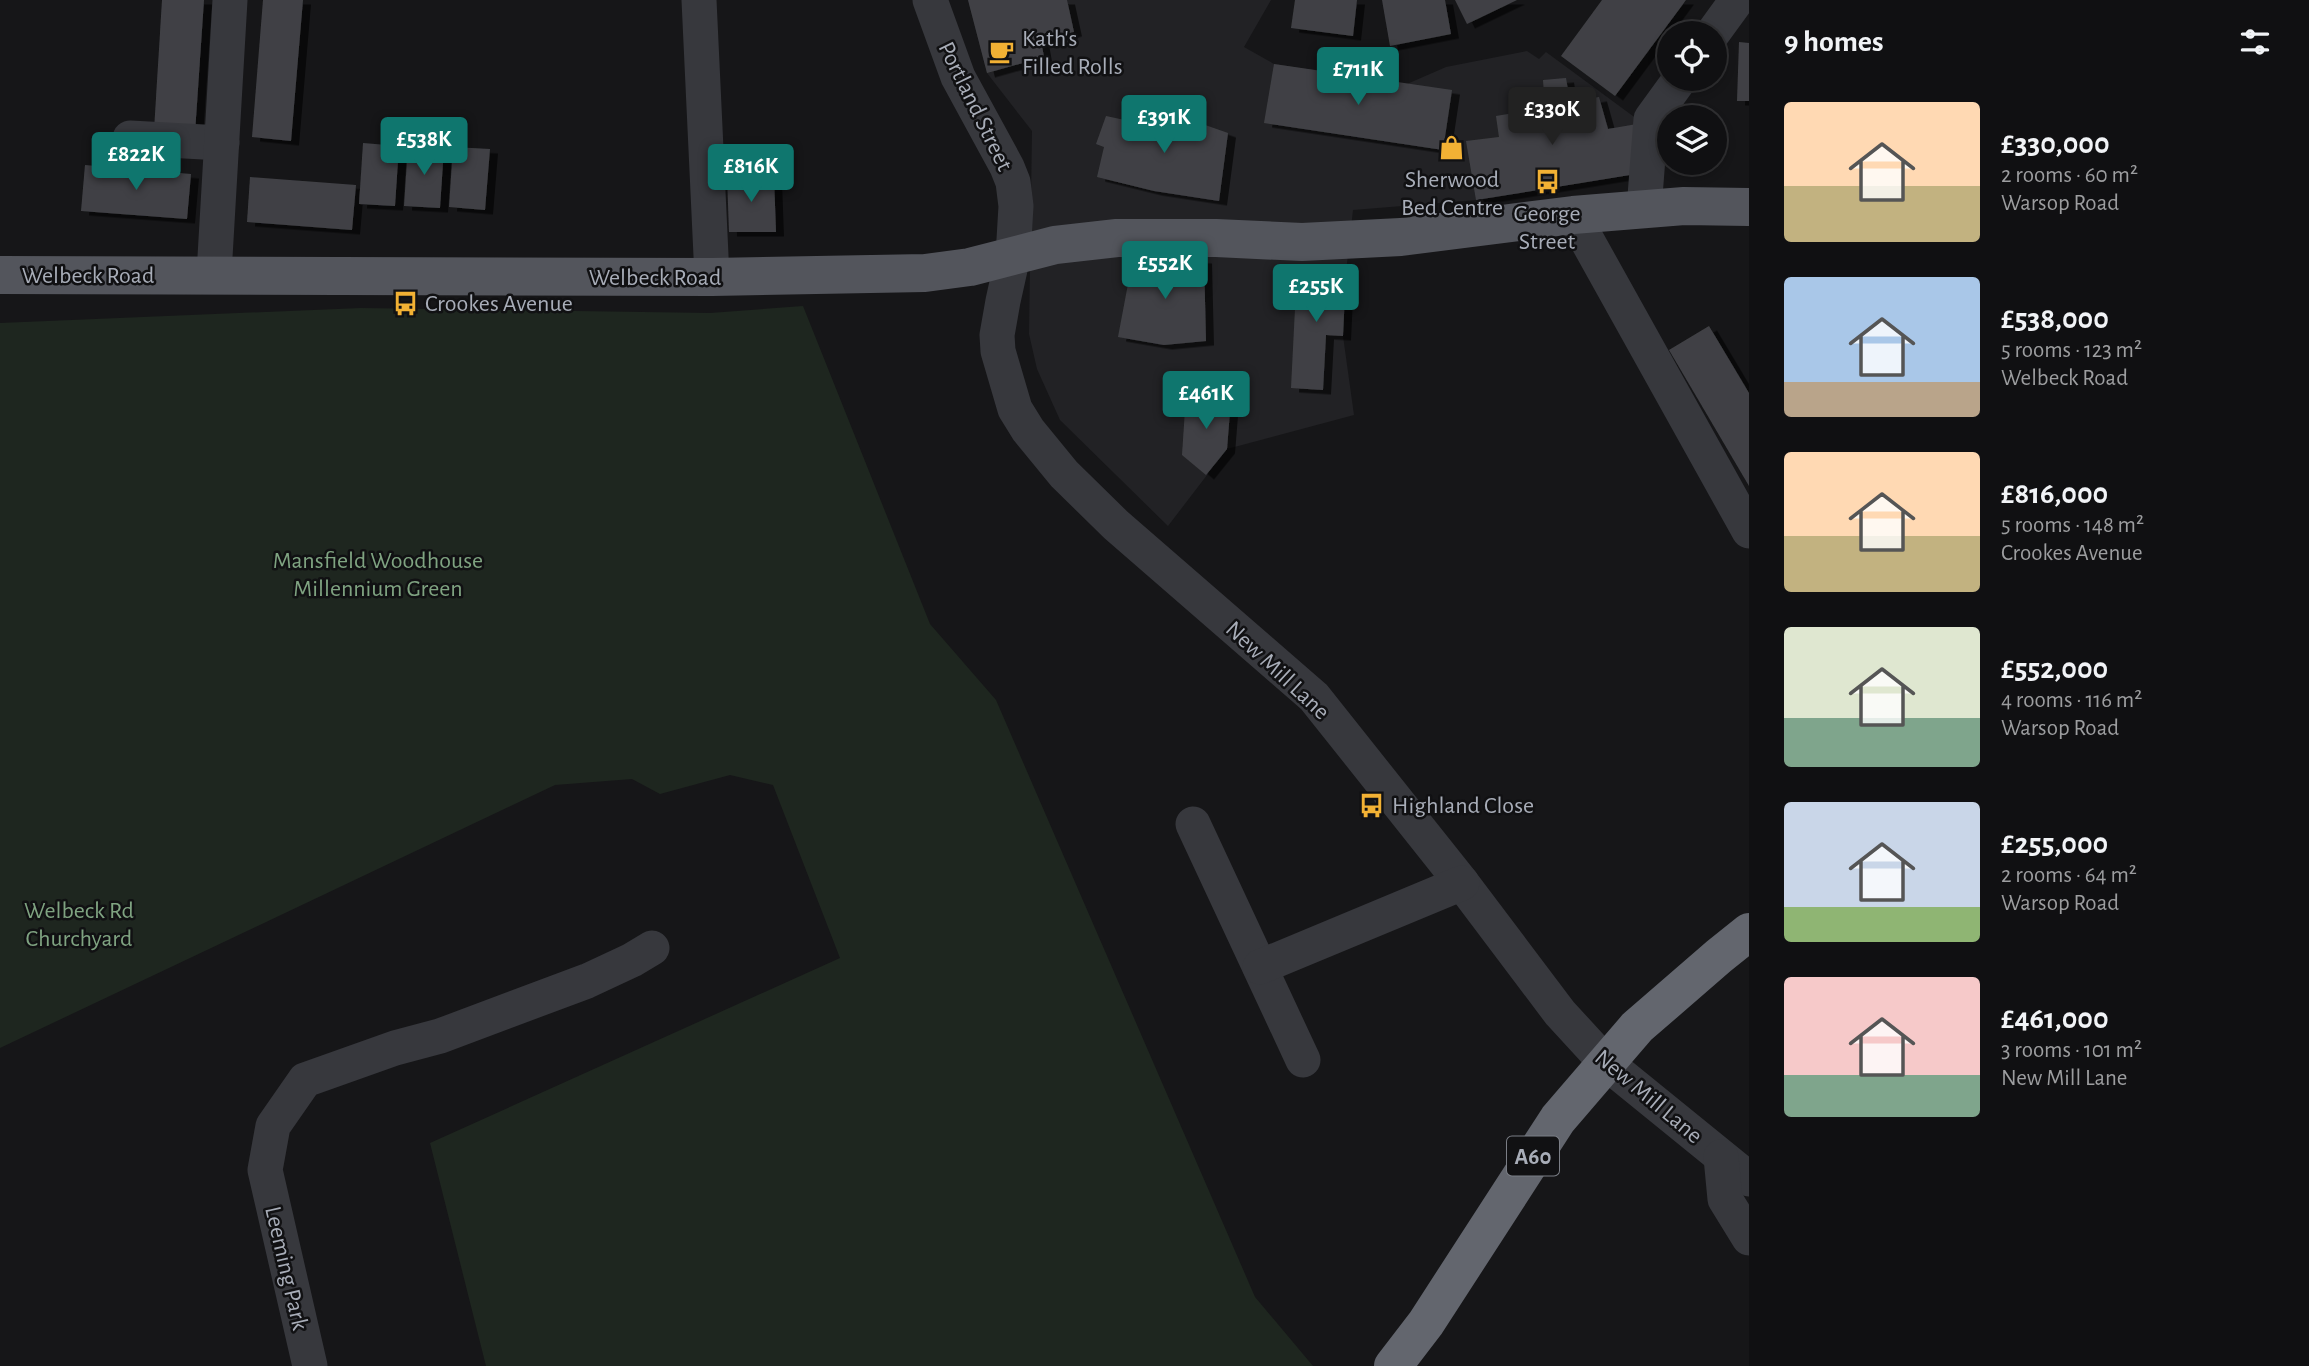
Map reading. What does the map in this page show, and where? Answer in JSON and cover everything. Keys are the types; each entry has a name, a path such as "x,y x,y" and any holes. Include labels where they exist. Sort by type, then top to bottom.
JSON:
{"highway":[{"name":"A60","path":"1392,1366 1426,1324 1558,1119 1605,1062 1650,1015 1749,932"}],"main road":[{"name":"Welbeck Road","path":"0,275 712,277 925,273 970,267 1055,245 1117,237 1302,242 1388,238 1573,215 1684,206 1749,207"}],"street":[{"path":"214,274 230,0"},
{"path":"699,0 712,277"},
{"name":"Portland Street","path":"930,0 958,78 1013,182 1016,206 1013,256"},
{"path":"1722,21 1737,0"},
{"path":"1644,209 1651,118 1671,91"},
{"path":"130,138 222,143"},
{"path":"1573,215 1749,531"},
{"name":"New Mill Lane","path":"1013,256 1003,301 998,351 1015,408 1028,430 1064,474 1116,525 1314,697 1572,1027 1605,1062 1749,1179"},
{"path":"1193,824 1303,1060"},
{"path":"1260,967 1462,883"},
{"name":"Leeming Park","path":"310,1366 265,1170 273,1126 305,1080 395,1048 440,1036 575,985 632,960 652,948"},
{"path":"1721,1157 1725,1199 1749,1238"}],"shaded area":[{"path":"968,0 1271,0 1244,47 1274,64 1407,84 1446,67 1527,51 1539,59 1546,52 1637,119 1636,174 1476,200 1353,210 1343,336 1354,415 1227,449 1168,526 1060,420 1037,369 1029,334 1032,131 987,73"}],"green space":[{"name":"Mansfield Woodhouse Millennium Green","path":"803,306 930,624 996,700 1255,1297 1313,1366 486,1366 430,1143 840,958 773,785 730,775 660,794 632,779 555,785 0,1048 0,323 361,308 710,313"}],"building":[{"path":"162,0 204,0 195,133 154,130"},
{"path":"263,0 303,0 291,141 252,137"},
{"path":"968,0 1067,0 1074,32 1041,40 1044,57 987,73"},
{"path":"1295,0 1357,0 1353,36 1291,28"},
{"path":"1382,0 1445,0 1451,34 1390,46"},
{"path":"1455,0 1517,0 1467,24"},
{"path":"1602,0 1686,0 1670,21 1657,21 1657,39 1615,96 1561,56"},
{"path":"1739,42 1749,43 1749,101 1737,101"},
{"path":"1274,64 1452,90 1443,150 1264,123"},
{"path":"1566,78 1570,102 1599,97 1608,129 1637,124 1636,174 1476,200 1466,141 1499,137 1496,116 1545,108 1543,80"},
{"path":"1148,105 1228,133 1219,201 1154,191 1097,177 1104,147 1096,144 1106,116 1143,124"},
{"path":"363,143 399,146 395,206 359,204"},
{"path":"408,145 444,148 440,208 404,206"},
{"path":"453,147 490,149 485,210 449,207"},
{"path":"85,165 191,174 187,219 81,211"},
{"path":"727,176 774,177 776,232 729,232"},
{"path":"250,177 356,185 352,230 247,222"},
{"path":"1168,257 1204,259 1206,341 1164,345 1118,337 1128,284 1125,262"},
{"path":"1297,269 1346,272 1343,336 1326,335 1323,390 1291,388"},
{"path":"1709,326 1749,393 1749,486 1669,350"},
{"path":"1186,395 1231,399 1227,449 1206,475 1182,455"}],"place":[{"name":"Kath's Filled Rolls","path":"1002,52"},
{"name":"Sherwood Bed Centre","path":"1452,148"},
{"name":"George Street","path":"1547,182"},
{"name":"Crookes Avenue","path":"405,303"},
{"name":"Highland Close","path":"1372,805"}],"park label":[{"name":"Welbeck Rd Churchyard","path":"79,924"}]}
